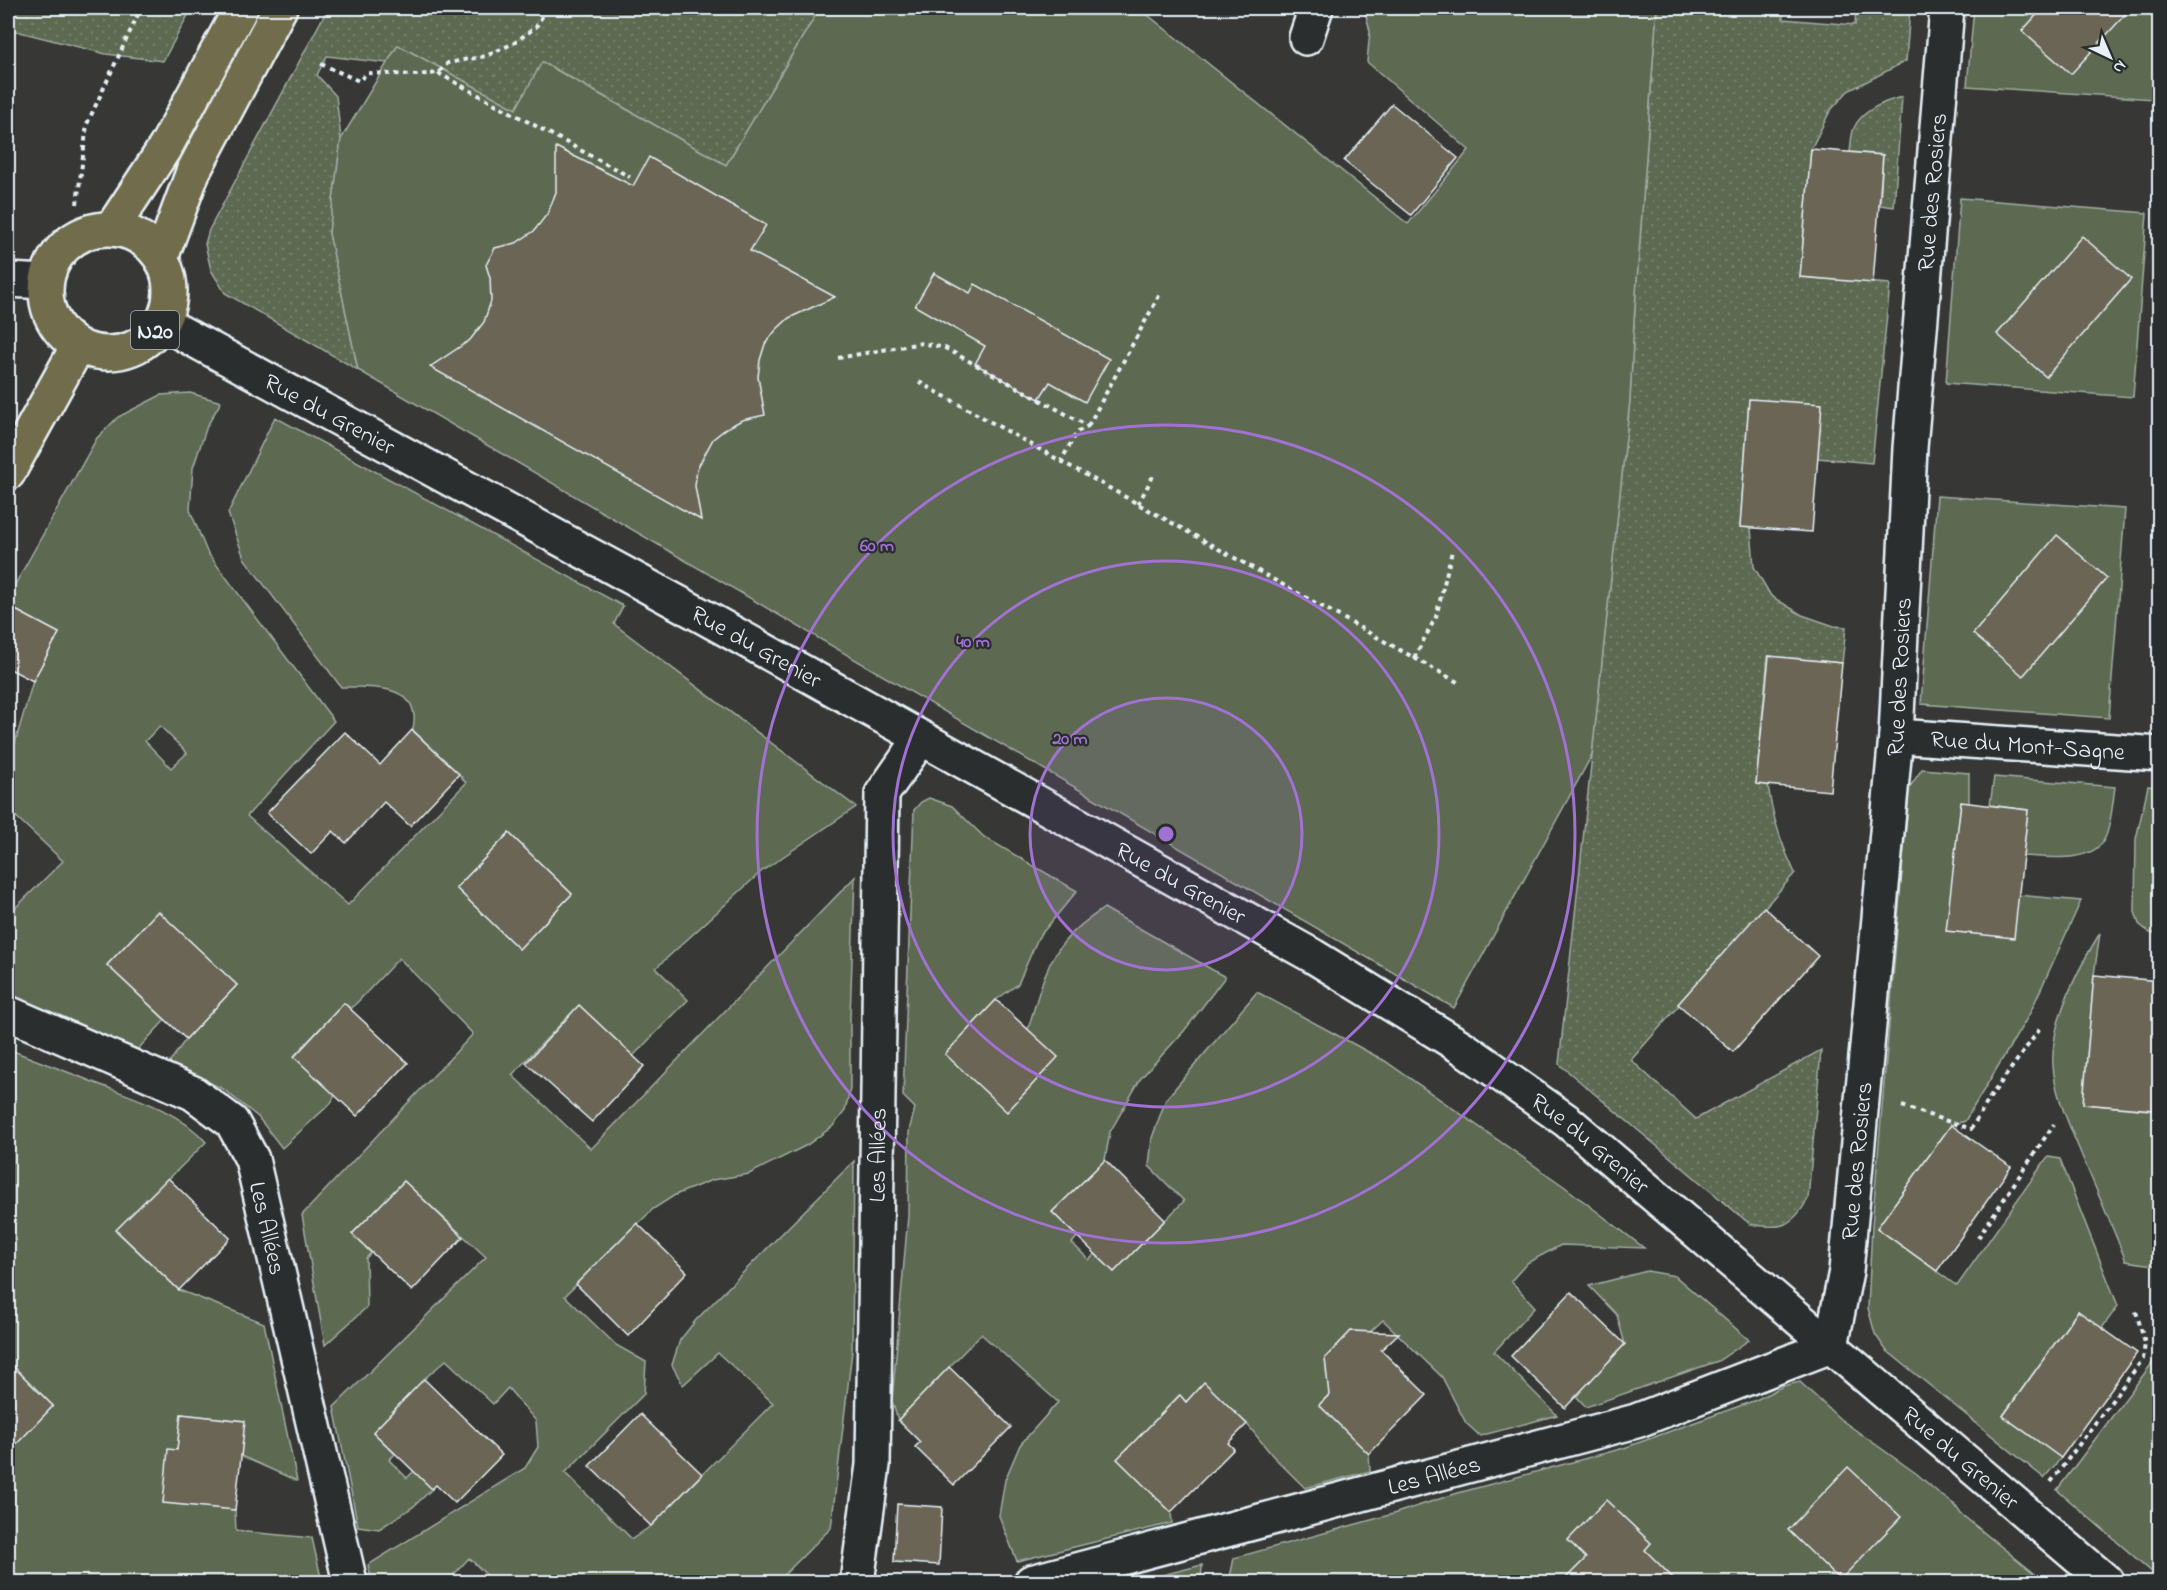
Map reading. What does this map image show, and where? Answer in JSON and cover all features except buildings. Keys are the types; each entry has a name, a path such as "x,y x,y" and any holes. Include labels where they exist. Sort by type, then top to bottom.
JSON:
{"main road":[{"path":"8,473 78,346 63,335 52,319 46,301 46,282 51,266 60,251 72,239 98,229 112,228 166,146 241,8"},
{"path":"160,258 193,172 280,8"},
{"name":"N20","path":"78,346 96,352 116,353 134,348 149,337 161,322 168,307 170,290 168,273 160,258 148,243 131,233 112,228"}],"street":[{"name":"Rue des Rosiers","path":"1831,1346 1846,1270 1896,736 1910,448 1947,8"},
{"path":"8,280 46,282"},
{"name":"Rue du Grenier","path":"161,322 697,613 1313,956 1463,1048 1568,1121 2108,1582"},
{"name":"Rue du Mont-Sagne","path":"1896,736 2160,754"},
{"name":"Les Allées","path":"857,1582 873,1465 882,795 921,738"},
{"name":"Les Allées","path":"8,1014 193,1093 232,1122 252,1159 350,1582"},
{"name":"Les Allées","path":"1031,1582 1636,1421 1831,1346"}],"path":[{"path":"78,197 87,124 141,8"},
{"path":"438,73 448,63 486,56 514,43 536,27 546,8"},
{"path":"321,64 359,81 367,73 417,75 438,73 630,177"},
{"path":"1061,461 1077,432 1088,426 1160,294"},
{"path":"838,358 922,343 945,348 1088,426"},
{"path":"919,382 1461,684"},
{"path":"1138,504 1152,478 1155,479"},
{"path":"1414,658 1436,617 1452,551"},
{"path":"1899,1105 1971,1129 1991,1096 2042,1026"},
{"path":"1978,1238 2054,1124"},
{"path":"2049,1484 2143,1359 2145,1343 2135,1308"}],"shaded area":[{"path":"8,320 14,330 15,350 8,371"}],"green space":[{"path":"8,8 192,8 163,61 106,54 8,29"},
{"path":"328,8 820,8 726,165 543,62 516,109 398,45 387,63 327,56 317,75 336,96 341,139 329,233 358,370 225,293 211,270 205,244 209,230"},
{"path":"820,8 1139,8 1408,224 1469,150 1367,62 1370,31 1364,8 1657,8 1630,400 1592,755 1454,1008 358,370 329,233 341,139 398,45 516,109 542,62 726,165"},
{"path":"1657,8 1783,8 1783,19 1855,25 1856,8 1910,8 1906,61 1848,91 1830,111 1811,149 1800,277 1890,284 1872,463 1818,458 1821,404 1749,400 1740,527 1751,528 1754,567 1771,596 1802,615 1834,626 1846,627 1842,663 1768,656 1756,783 1768,785 1778,830 1795,873 1631,1060 1696,1119 1821,1050 1808,1199 1791,1221 1770,1227 1750,1224 1559,1064 1630,400"},
{"path":"1974,8 2159,8 2154,99 1967,86"},
{"path":"1902,97 1894,207 1880,205 1883,155 1850,152 1853,131 1857,122 1881,104"},
{"path":"1960,198 2147,213 2133,397 1946,383"},
{"path":"190,393 221,402 207,426 193,468 190,510 207,552 334,721 247,816 348,905 466,783 413,730 414,716 411,705 405,698 385,689 341,687 244,558 228,513 275,417 623,606 614,624 856,807 762,871 656,968 688,1000 633,1056 579,1005 512,1075 591,1149 855,877 850,1089 845,1111 833,1126 807,1145 749,1174 712,1180 675,1195 653,1209 565,1296 616,1345 646,1362 644,1394 565,1473 632,1539 651,1526 773,1403 718,1353 683,1385 672,1365 680,1340 696,1320 854,1161 852,1351 831,1528 777,1582 494,1582 469,1558 447,1582 372,1582 368,1565 525,1468 538,1447 536,1421 508,1388 493,1404 446,1360 424,1379 373,1432 395,1454 389,1460 407,1478 414,1471 432,1489 413,1507 379,1529 358,1526 334,1407 486,1257 404,1181 352,1234 371,1253 366,1258 367,1307 325,1345 302,1215 473,1034 399,958 351,1009 344,1003 294,1056 335,1095 331,1103 282,1148 258,1117 223,1089 169,1063 186,1039 237,985 158,911 107,965 165,1020 138,1049 8,999 8,915 63,861 8,809 8,767 33,681 59,633 10,607 8,597 97,438 118,417 161,395","holes":["160,726 187,753 171,768 145,741","509,833 572,894 519,949 456,888"]},
{"path":"1937,496 2125,509 2109,718 1921,704"},
{"path":"1922,769 1969,773 1969,803 1961,803 1947,931 2018,895 2081,901 2029,1015 1965,1121 1951,1125 1877,1228 1957,1286 2044,1162 2049,1157 2060,1159 2118,1306 2102,1328 2078,1311 2003,1415 2061,1458 2044,1478 1886,1350 1875,1334 1868,1308 1872,1226 1909,788"},
{"path":"1994,777 2115,787 2105,838 2099,846 2080,855 2056,858 2023,856 2028,810 1990,805"},
{"path":"2148,786 2159,787 2159,933 2150,933 2139,924 2135,912 2136,839"},
{"path":"929,798 952,806 984,837 1077,891 1038,938 1018,984 996,1000 946,1054 1028,1029 1042,984 1057,951 1073,932 1104,908 1225,977 1184,1031 1141,1078 1110,1132 1105,1160 1052,1212 1077,1237 1072,1243 1089,1260 1095,1254 1114,1272 1184,1201 1149,1166 1152,1138 1166,1099 1257,992 1385,1061 1565,1187 1644,1248 1561,1245 1527,1263 1511,1281 1535,1307 1494,1352 1557,1415 1480,1436 1466,1423 1442,1377 1383,1320 1370,1332 1351,1331 1325,1358 1327,1376 1337,1386 1319,1405 1369,1454 1370,1471 1305,1488 1272,1455 1247,1424 1204,1383 1186,1402 1179,1395 1118,1459 1171,1512 1172,1523 1017,1561 999,1516 1005,1480 1020,1445 1058,1402 981,1334 898,1420 892,1401 908,1216 909,1131 915,1108 903,1096 914,810 921,802"},
{"path":"2100,933 2094,975 2083,1104 2159,1111 2159,1266 2126,1261 2068,1122 2054,1077 2053,1048 2061,1013 2075,979"},
{"path":"8,1049 156,1107 183,1122 206,1142 116,1231 179,1290 264,1323 297,1481 241,1456 244,1421 181,1414 177,1450 163,1502 235,1510 236,1531 312,1538 322,1582 19,1582 8,1572 8,1453 53,1406 8,1361"},
{"path":"1647,1271 1675,1276 1749,1340 1718,1361 1586,1407 1576,1396 1625,1344 1617,1315 1589,1286"},
{"path":"2159,1354 2159,1578 2057,1490"},
{"path":"1800,1382 1840,1419 1917,1474 1955,1505 1961,1514 2045,1582 1229,1582 1234,1558 1624,1448 1756,1400 1783,1386"},
{"path":"1202,1565 1201,1582 1135,1582"}]}
